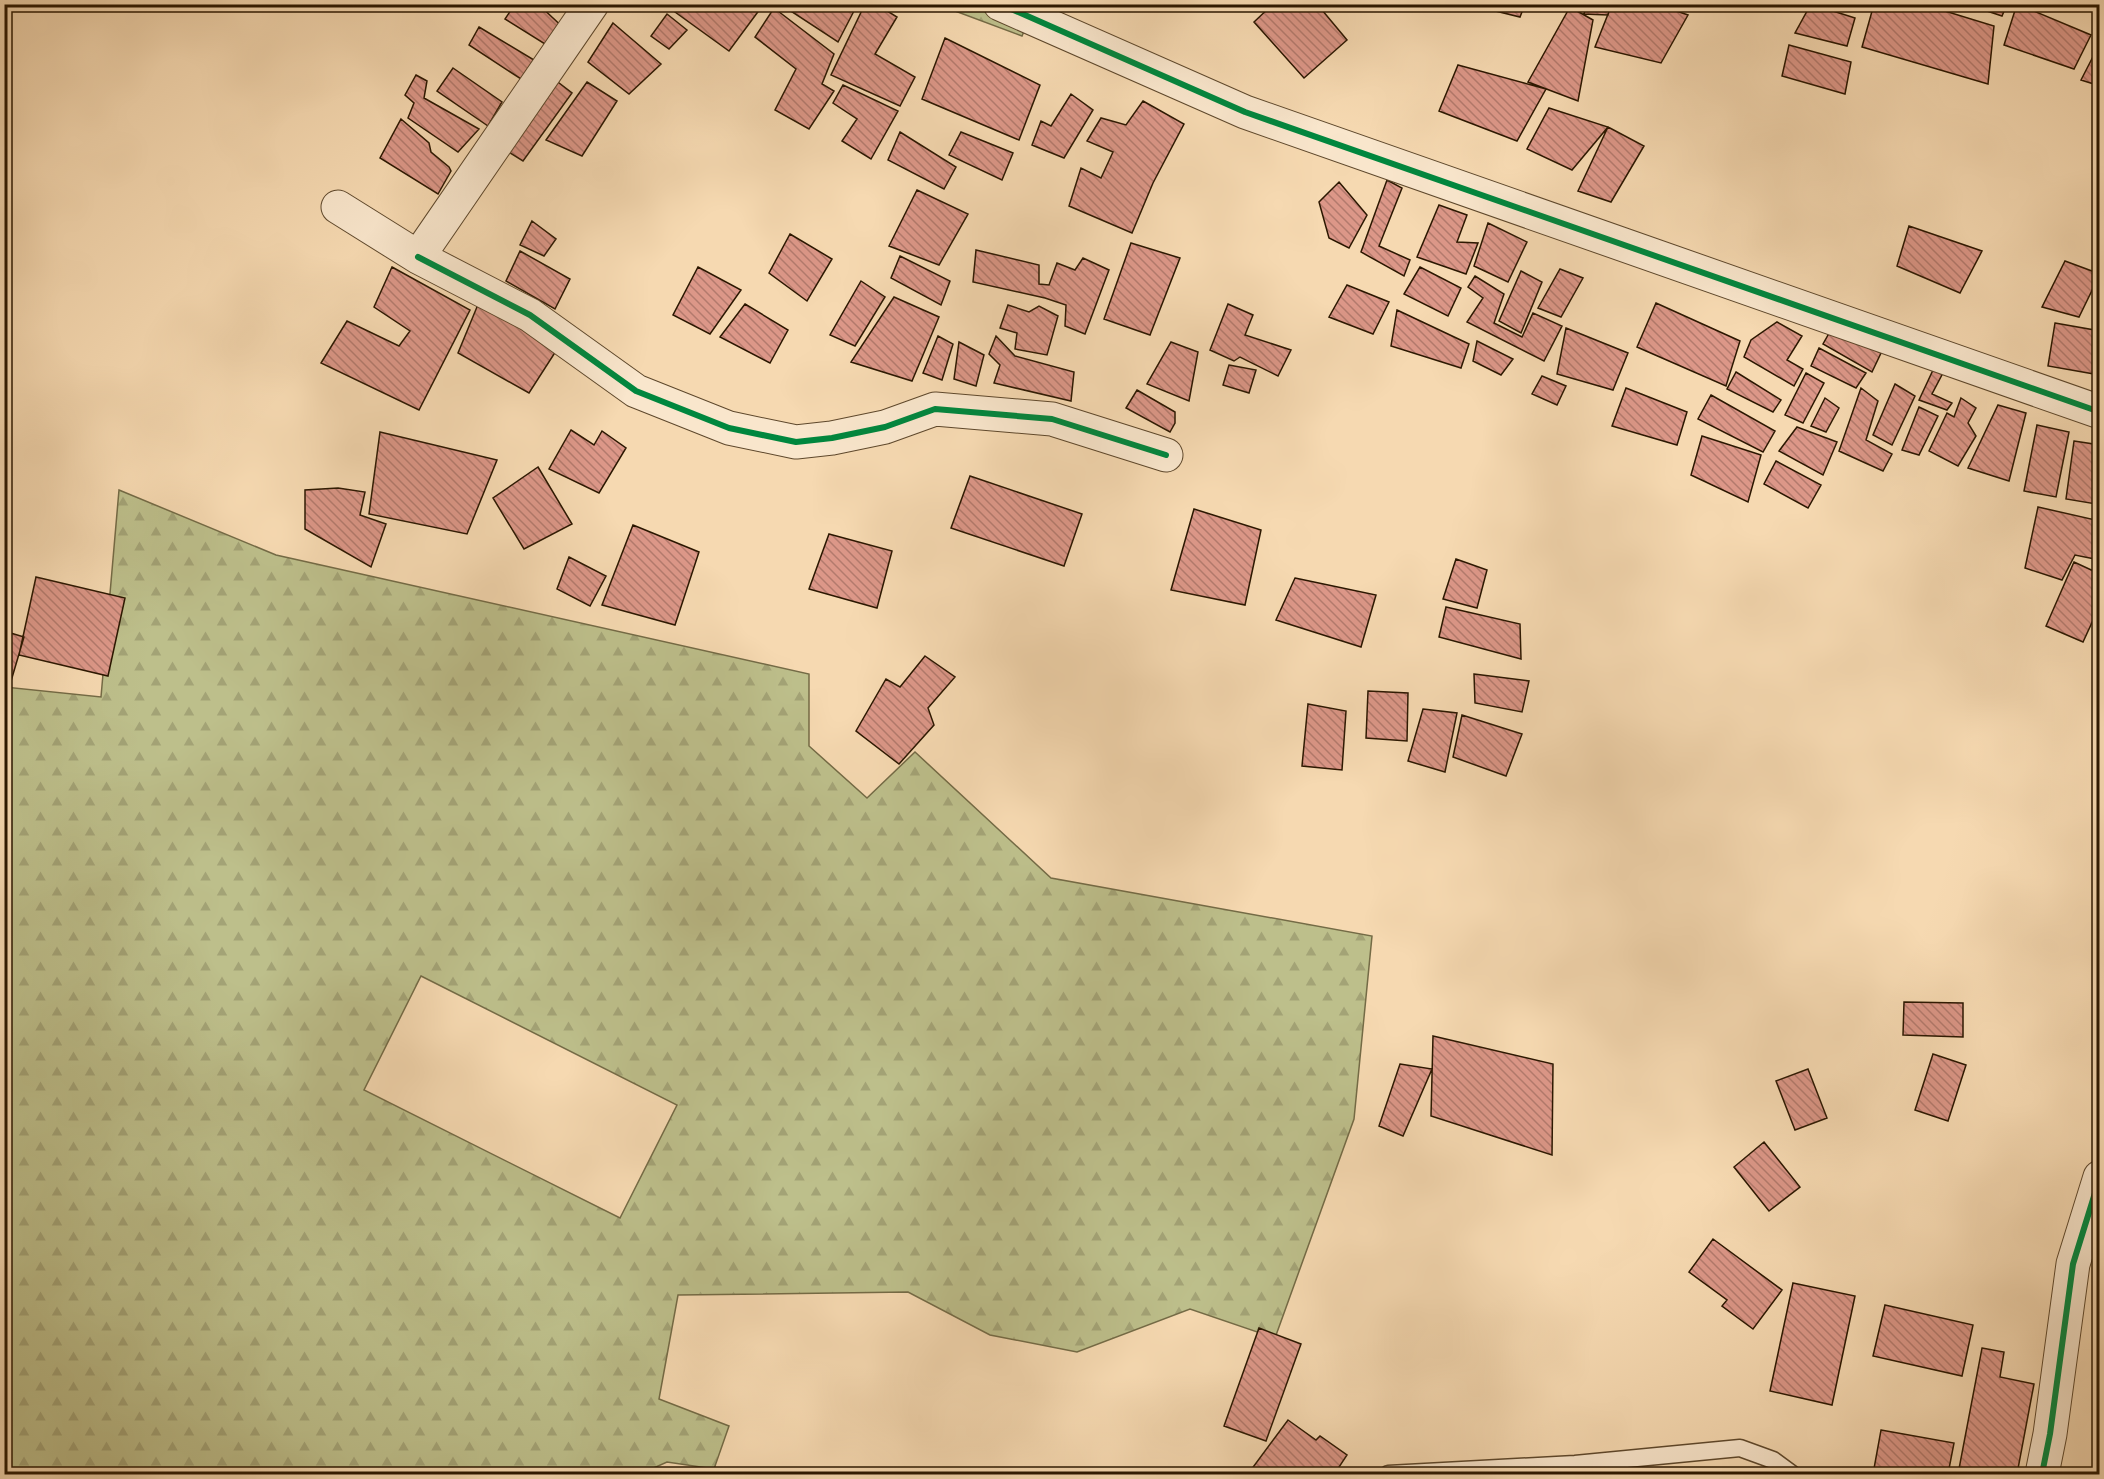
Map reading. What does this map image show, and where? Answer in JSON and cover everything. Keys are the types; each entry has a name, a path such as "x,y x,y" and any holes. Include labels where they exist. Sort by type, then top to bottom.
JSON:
{"street":[{"path":"418,257 592,4"},
{"path":"1000,4 1245,112 2100,412"},
{"path":"338,207 418,257 530,315 636,391 738,430 796,442 885,427 935,409 1052,419 1166,455"},
{"path":"2042,1474 2050,1434 2073,1264 2100,1177"}],"lane":[{"path":"1388,1474 1575,1464 1740,1448 1773,1460 1792,1474"}],"green space":[{"path":"939,5 1035,5 1022,36"},
{"path":"119,490 276,555 809,674 809,746 867,798 915,752 1051,878 1372,936 1354,1119 1275,1338 1190,1309 1077,1352 990,1335 908,1292 678,1295 659,1399 729,1426 714,1469 667,1462 640,1474 5,1474 5,687 101,697","holes":["421,976 677,1105 620,1218 364,1090"]}],"building":[{"path":"515,4 538,4 568,32 553,49 505,19"},
{"path":"664,4 755,4 760,9 729,51"},
{"path":"780,4 852,4 856,7 838,42"},
{"path":"865,4 876,4 897,17 875,54 915,77 900,106 831,75"},
{"path":"1273,4 1317,4 1347,40 1304,78 1254,22"},
{"path":"1467,4 1525,4 1520,17"},
{"path":"1587,4 1611,4 1608,15 1584,14"},
{"path":"1612,4 1656,4 1688,15 1661,63 1595,47"},
{"path":"1811,4 1855,18 1847,46 1795,33"},
{"path":"1874,4 1922,4 1994,26 1988,84 1862,47"},
{"path":"1966,4 2007,4 2002,16"},
{"path":"2017,4 2091,35 2074,69 2004,45"},
{"path":"1570,7 1593,20 1578,101 1528,82"},
{"path":"774,8 834,54 822,84 834,91 809,129 775,110 796,69 755,37"},
{"path":"667,14 687,30 669,49 651,36"},
{"path":"613,23 661,64 629,94 588,62"},
{"path":"479,27 534,60 521,79 469,45"},
{"path":"945,38 1040,85 1019,140 922,99"},
{"path":"2100,43 2100,86 2081,80"},
{"path":"1789,45 1851,62 1845,94 1782,76"},
{"path":"1458,65 1546,89 1517,141 1439,111"},
{"path":"453,68 502,102 488,126 437,91"},
{"path":"416,75 427,81 424,98 479,129 458,152 408,118 414,103 405,95"},
{"path":"550,76 572,93 523,161 502,148"},
{"path":"587,82 617,101 582,156 546,140"},
{"path":"843,85 898,111 871,159 842,141 857,119 833,103"},
{"path":"1071,94 1093,110 1064,158 1032,145 1041,121 1051,126"},
{"path":"1143,101 1184,124 1153,183 1132,233 1069,206 1081,168 1101,178 1113,152 1087,141 1101,118 1126,125"},
{"path":"1549,108 1608,127 1572,170 1527,149"},
{"path":"401,119 429,143 431,152 451,171 438,194 380,158"},
{"path":"1608,127 1644,146 1611,202 1578,191"},
{"path":"900,132 956,167 944,189 888,160"},
{"path":"961,132 1013,153 1002,180 949,155"},
{"path":"1387,180 1402,188 1379,246 1410,260 1404,276 1361,252"},
{"path":"1339,182 1367,215 1349,248 1329,238 1319,202"},
{"path":"917,190 968,214 939,265 889,246"},
{"path":"1439,205 1467,215 1457,242 1478,243 1466,274 1417,257"},
{"path":"532,221 556,239 544,256 520,245"},
{"path":"1488,223 1527,242 1508,282 1474,266"},
{"path":"1909,226 1982,251 1960,293 1897,266"},
{"path":"790,234 832,259 807,301 769,273"},
{"path":"1131,243 1180,258 1150,335 1104,319"},
{"path":"976,250 1039,265 1039,284 1049,285 1057,263 1075,270 1083,258 1109,270 1085,334 1065,326 1066,305 973,282"},
{"path":"520,251 570,279 555,309 506,281"},
{"path":"900,256 950,281 941,305 891,278"},
{"path":"2065,261 2100,274 2079,317 2042,307"},
{"path":"392,267 470,310 419,410 321,363 347,321 399,346 410,331 374,307"},
{"path":"698,267 741,290 710,334 673,315"},
{"path":"1420,267 1461,288 1448,316 1404,294"},
{"path":"1560,269 1583,278 1561,317 1538,308"},
{"path":"1521,271 1542,282 1521,333 1499,321"},
{"path":"1475,276 1504,294 1494,323 1522,337 1533,313 1562,326 1544,361 1467,322 1483,298 1468,287"},
{"path":"861,281 885,297 855,346 830,335"},
{"path":"1347,285 1389,302 1373,334 1329,317"},
{"path":"894,297 939,317 912,381 851,362"},
{"path":"479,302 556,351 529,393 458,353"},
{"path":"1656,303 1740,341 1726,386 1637,347"},
{"path":"745,304 788,330 770,363 720,337"},
{"path":"1228,304 1253,315 1245,335 1291,350 1278,376 1240,357 1234,361 1210,350"},
{"path":"1008,305 1029,312 1039,306 1058,316 1047,355 1015,349 1017,333 1000,328"},
{"path":"1397,310 1469,344 1461,368 1391,346"},
{"path":"1777,322 1802,336 1787,360 1803,369 1794,386 1744,357 1751,340"},
{"path":"2055,323 2100,331 2100,375 2048,366"},
{"path":"1566,328 1628,353 1613,390 1557,374"},
{"path":"1832,328 1881,353 1872,372 1823,344"},
{"path":"938,336 953,344 942,380 923,373"},
{"path":"996,336 1015,356 1074,372 1071,401 994,383 1000,365 989,354"},
{"path":"1477,341 1513,359 1501,375 1473,361"},
{"path":"959,342 984,355 976,386 954,379"},
{"path":"1171,342 1198,352 1189,401 1147,384"},
{"path":"1819,348 1866,373 1856,388 1811,366"},
{"path":"1229,365 1256,370 1249,393 1223,385"},
{"path":"1934,368 1944,371 1932,394 1952,403 1947,410 1919,400"},
{"path":"1736,372 1781,400 1773,412 1727,389"},
{"path":"1806,373 1824,383 1803,423 1785,415"},
{"path":"1542,376 1566,386 1557,405 1532,394"},
{"path":"1895,384 1915,396 1892,445 1873,435"},
{"path":"1626,388 1687,412 1677,445 1612,426"},
{"path":"1861,388 1878,401 1866,440 1892,454 1883,471 1839,451"},
{"path":"1137,390 1175,412 1175,423 1170,432 1126,408"},
{"path":"1711,395 1775,431 1763,452 1698,419"},
{"path":"1825,398 1839,408 1826,432 1811,426"},
{"path":"1961,398 1976,408 1968,423 1976,436 1958,466 1929,451 1947,413 1954,417"},
{"path":"1998,405 2026,413 2009,481 1968,468"},
{"path":"1919,407 1938,416 1919,455 1902,450"},
{"path":"2037,425 2069,432 2056,497 2024,491"},
{"path":"1797,427 1837,442 1823,475 1779,451"},
{"path":"571,430 594,445 602,431 626,448 599,493 549,469"},
{"path":"380,432 497,460 467,534 369,514"},
{"path":"1702,436 1761,455 1748,502 1691,475"},
{"path":"2074,441 2100,445 2100,482 2096,504 2066,499"},
{"path":"1776,461 1821,485 1808,508 1764,484"},
{"path":"538,467 572,524 524,549 493,498"},
{"path":"970,476 1082,514 1064,566 951,528"},
{"path":"338,488 365,492 360,515 386,524 371,567 305,529 305,490"},
{"path":"2038,507 2100,521 2100,560 2075,555 2062,580 2025,568"},
{"path":"1194,509 1261,530 1245,605 1171,590"},
{"path":"633,525 699,552 675,625 602,605"},
{"path":"829,534 892,551 877,608 809,589"},
{"path":"569,557 606,576 590,606 557,589"},
{"path":"1456,559 1487,570 1477,608 1443,599"},
{"path":"2074,562 2100,574 2100,605 2083,642 2046,626"},
{"path":"36,577 125,598 108,676 19,655"},
{"path":"1295,578 1376,595 1361,647 1276,620"},
{"path":"1446,607 1520,624 1521,659 1439,637"},
{"path":"4,631 24,637 4,705"},
{"path":"925,656 955,677 928,708 934,725 899,764 856,731 886,679 900,687"},
{"path":"1474,674 1529,681 1522,712 1475,703"},
{"path":"1368,691 1408,693 1407,741 1366,738"},
{"path":"1308,704 1346,711 1342,770 1302,766"},
{"path":"1423,709 1457,713 1445,772 1408,761"},
{"path":"1462,715 1522,734 1506,776 1453,757"},
{"path":"1904,1002 1963,1003 1963,1037 1903,1035"},
{"path":"1433,1036 1553,1064 1552,1155 1431,1116"},
{"path":"1933,1054 1966,1065 1948,1121 1915,1110"},
{"path":"1400,1064 1432,1069 1403,1136 1379,1126"},
{"path":"1808,1069 1827,1118 1795,1130 1776,1081"},
{"path":"1764,1142 1800,1187 1769,1211 1734,1167"},
{"path":"1713,1239 1782,1290 1753,1329 1722,1306 1727,1300 1689,1272"},
{"path":"1793,1283 1855,1296 1832,1405 1770,1391"},
{"path":"1885,1305 1973,1325 1962,1376 1873,1356"},
{"path":"1259,1328 1301,1344 1266,1441 1224,1426"},
{"path":"1982,1348 2004,1352 2000,1377 2034,1384 2017,1474 1958,1474"},
{"path":"1288,1420 1316,1440 1320,1436 1347,1455 1339,1467 1349,1474 1248,1474"},
{"path":"1881,1430 1954,1443 1948,1474 1873,1474"}],"cycle path":[{"path":"1000,4 1245,112 2100,412"},
{"path":"418,257 530,315 636,391 729,428 796,442 832,438 885,427 935,409 1052,419 1166,455"},
{"path":"2042,1474 2050,1434 2073,1264 2100,1177"}]}
